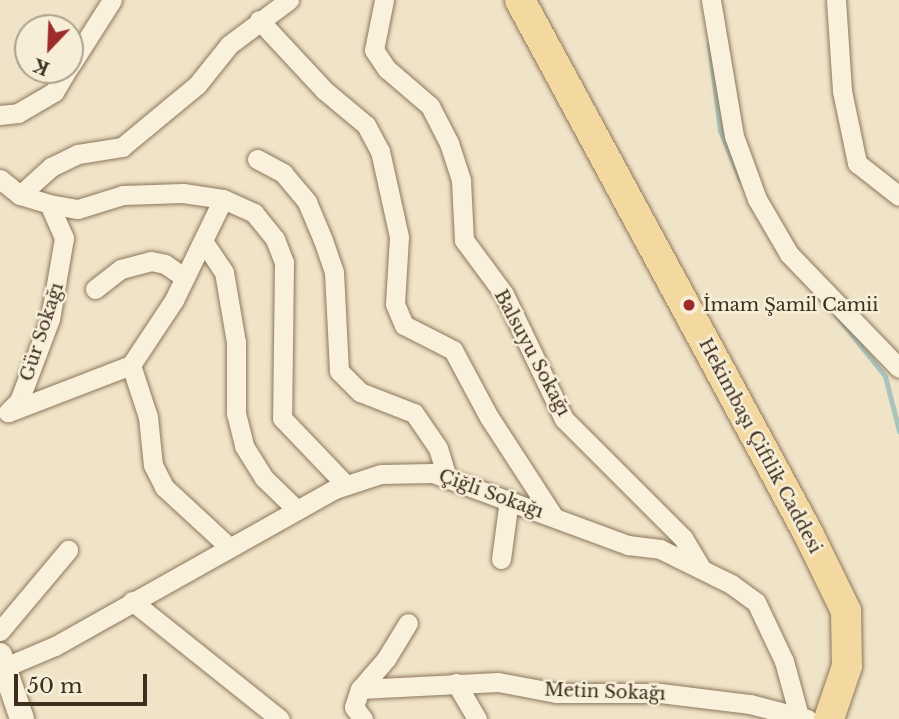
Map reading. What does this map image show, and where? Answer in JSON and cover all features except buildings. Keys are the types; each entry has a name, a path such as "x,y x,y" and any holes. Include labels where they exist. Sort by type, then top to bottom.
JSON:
{"main road":[{"name":"Hekimbaşı Çiftlik Caddesi","path":"520,0 808,533 846,611 847,666 829,719"}],"street":[{"path":"84,44 112,0"},
{"path":"20,195 51,167 78,154 122,147 171,109 259,20 289,0"},
{"name":"Balsuyu Sokağı","path":"384,0 374,50 387,69 430,106 449,143 461,181 464,240 504,294 564,419 683,538 702,569"},
{"path":"712,0 734,136 757,199 789,254 899,368"},
{"path":"836,0 842,91 858,163 899,195"},
{"path":"259,20 324,90 366,125 380,151 399,237 395,303 404,325 453,350 489,417 554,517"},
{"path":"0,115 18,113 54,92 59,84"},
{"path":"257,159 283,173 307,202 323,240 334,272 339,371 360,392 414,413 438,447 447,477"},
{"path":"0,180 20,195 78,209 123,195 183,193 223,199 254,213 275,239 284,264 282,418 346,485"},
{"path":"5,413 131,365 185,278 223,199"},
{"name":"Gür Sokağı","path":"5,413 19,401 50,318 64,238 49,204"},
{"path":"203,241 223,272 236,342 236,413 244,446 264,478 297,510"},
{"path":"95,289 121,269 151,261 165,264 185,278"},
{"path":"131,365 148,417 153,465 164,487 229,547"},
{"name":"Çiğli Sokağı","path":"2,661 55,646 229,547 346,485 381,474 433,473 628,545 660,549 702,569 756,602 784,661 803,718"},
{"path":"501,559 509,500"},
{"path":"0,631 68,550"},
{"path":"132,601 280,719"},
{"path":"363,719 354,708 360,689 386,659 408,623"},
{"path":"2,661 22,719"},
{"name":"Metin Sokağı","path":"360,689 498,682 556,693 660,693 736,711 803,718"},
{"path":"456,683 477,719"}],"waterway":[{"path":"709,44 720,130 740,180"},
{"path":"836,315 885,376 899,431"}],"place":[{"name":"İmam Şamil Camii","path":"689,305"}]}
